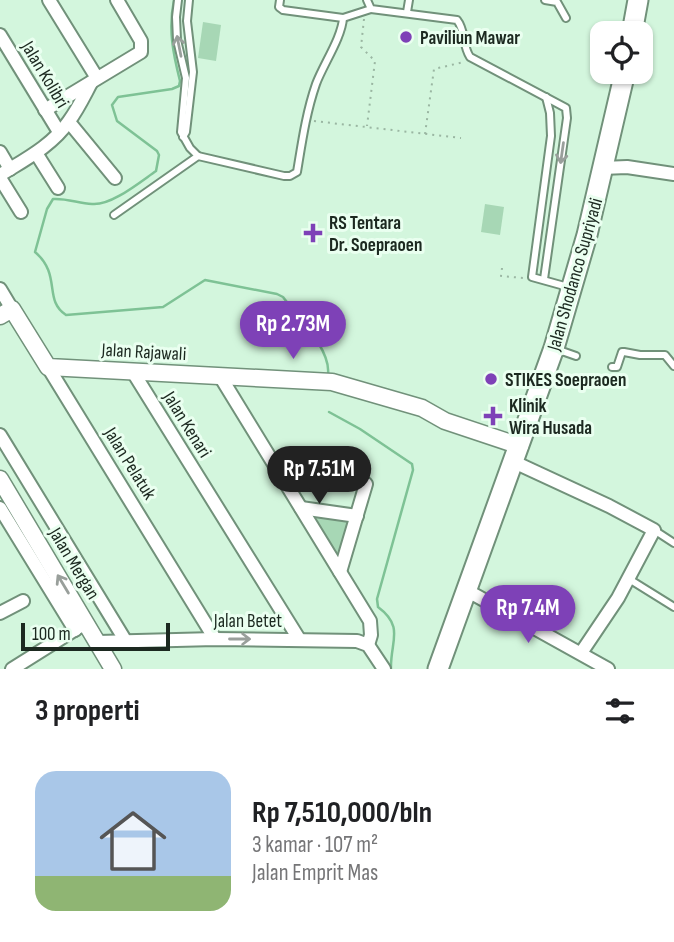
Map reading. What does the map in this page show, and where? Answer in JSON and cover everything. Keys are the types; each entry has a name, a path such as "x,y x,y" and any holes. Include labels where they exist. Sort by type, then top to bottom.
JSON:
{"main road":[{"path":"634,21 638,0"},
{"name":"Jalan Shodanco Supriyadi","path":"439,669 554,348 572,288 622,84"}],"street":[{"path":"49,0 95,80"},
{"path":"45,110 138,55 143,49 117,0"},
{"name":"Jalan Kolibri","path":"0,35 45,110 115,178"},
{"path":"3,174 37,153 64,127 95,80"},
{"path":"0,152 3,174 21,212"},
{"path":"37,153 58,188"},
{"path":"602,168 627,167 674,174"},
{"path":"0,289 6,312"},
{"name":"Jalan Pelatuk","path":"6,312 48,368 215,639"},
{"name":"Jalan Rajawali","path":"48,368 321,380 353,386 422,408 517,454"},
{"name":"Jalan Kenari","path":"133,372 299,639"},
{"path":"220,376 370,621 371,635 368,645 383,668"},
{"path":"0,435 125,640"},
{"path":"517,454 654,530 629,579 581,653"},
{"name":"Jalan Mergan","path":"0,479 10,520 80,626 98,642 113,669"},
{"path":"340,572 366,484"},
{"path":"0,508 10,520"},
{"path":"301,508 357,516"},
{"path":"466,590 527,626 581,653 599,667"},
{"path":"0,613 23,601"},
{"path":"12,669 80,626"},
{"name":"Jalan Betet","path":"98,642 299,639 357,641 368,645"}],"lane":[{"path":"178,0 177,40 186,78 180,128 183,137 198,156 290,176 298,172 306,120 316,85 343,18"},
{"path":"183,137 192,86 187,21 190,0"},
{"path":"280,0 279,5 283,10 343,18 372,9 457,20 463,28 465,48 470,57 566,108 568,113 544,279"},
{"path":"367,0 372,9"},
{"path":"407,12 410,0"},
{"path":"545,0 557,2 566,18"},
{"path":"546,97 551,113 551,136 532,277 572,288"},
{"path":"114,215 198,156"},
{"path":"554,348 576,356"},
{"path":"612,367 617,367 622,352 666,355 674,366"},
{"path":"654,530 674,543"},
{"path":"629,579 674,606"}],"path":[{"path":"363,11 361,47 375,61 366,127"},
{"path":"425,134 434,69 463,63 470,57"},
{"path":"369,107 376,107"},
{"path":"306,120 461,138"}],"green space":[{"path":"203,22 221,25 216,61 198,58"},
{"path":"485,204 504,207 500,235 481,232"},
{"path":"314,515 350,519 339,557"}],"waterway":[{"path":"174,0 171,31 179,86 118,97 112,105 117,121 157,151 159,155 156,171 125,192 100,204 53,199 47,209 35,252 48,269 55,302 66,315 163,307 205,280 277,294 283,297 319,344 328,364 328,374"},
{"path":"329,412 412,464 413,470 377,599 378,607 386,614 394,628 391,669"},
{"path":"0,495 11,513"},
{"path":"18,525 36,555"}],"place":[{"name":"Paviliun Mawar","path":"406,37"},
{"name":"RS Tentara Dr. Soepraoen","path":"313,233"},
{"name":"STIKES Soepraoen","path":"491,379"},
{"name":"Klinik Wira Husada","path":"493,416"}]}
